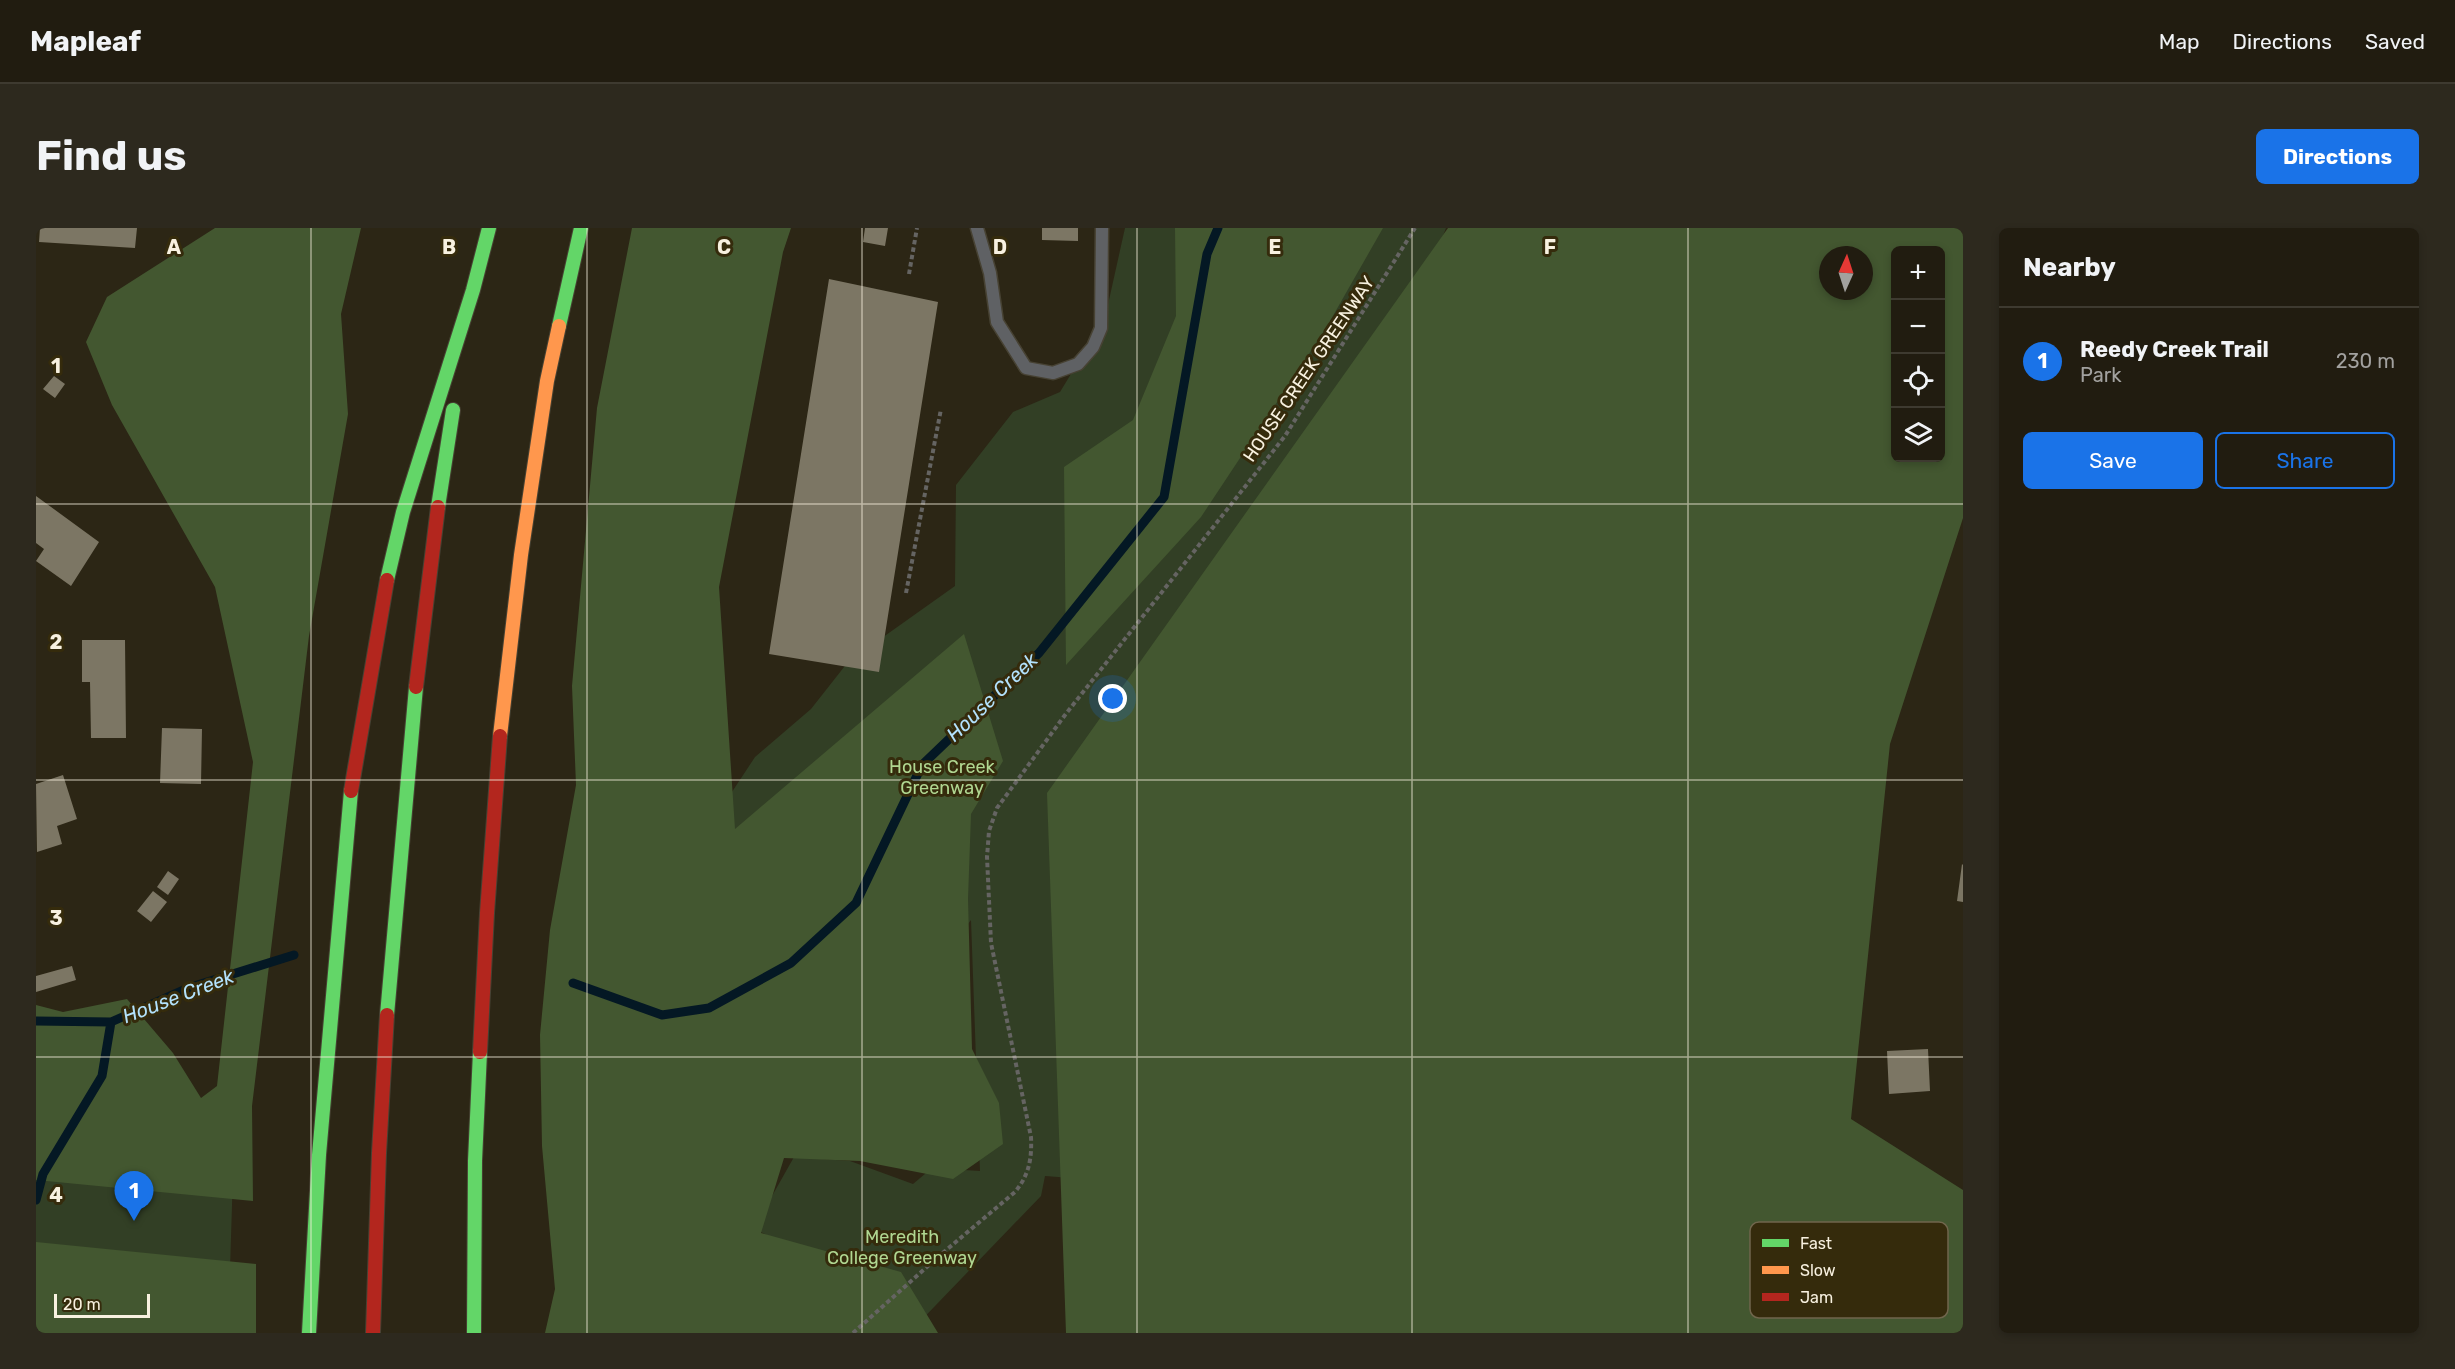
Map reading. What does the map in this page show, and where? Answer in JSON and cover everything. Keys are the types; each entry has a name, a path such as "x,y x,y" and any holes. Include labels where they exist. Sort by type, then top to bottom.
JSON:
{"highway":[{"path":"309,1333 321,1132 353,773 388,572 403,512 489,228"},
{"path":"474,1333 475,1161 487,913 501,717 520,555 548,381 581,228"},
{"path":"373,1333 374,1261 386,1019 410,734 438,505 472,290"}],"lane":[{"path":"977,228 990,273 997,322 1026,368 1053,373 1078,364 1094,347 1101,328 1102,228"}],"path":[{"path":"909,274 917,228"},
{"name":"HOUSE CREEK GREENWAY","path":"853,1333 1015,1192 1030,1166 1031,1137 991,943 987,858 989,831 997,808 1023,770 1285,436 1415,228"},
{"path":"906,593 941,409"}],"green space":[{"path":"215,228 361,228 341,314 348,414 309,636 252,1106 253,1201 36,1180 36,1005 63,1012 127,999 173,1053 201,1098 217,1086 253,762 215,587 112,405 86,342 107,297"},
{"path":"632,228 791,228 783,252 719,587 735,829 964,634 1003,761 971,814 968,899 972,1049 999,1103 1003,1144 953,1179 860,1161 784,1158 761,1233 901,1272 938,1333 545,1333 555,1289 542,1146 540,1035 550,930 576,785 572,686 597,408"},
{"name":"House Creek Greenway","path":"1125,228 1446,228 1084,1179 1045,1176 1041,1196 909,1333 848,1281 754,1228 794,1157 850,1161 913,1184 932,1168 980,1171 971,920 898,1017 697,845 755,757 811,709 848,662 955,586 956,485 1013,412 1060,392 1105,318"},
{"path":"1175,228 1383,228 1326,328 1201,517 1066,665 1064,467 1133,420 1176,316"},
{"path":"1448,228 1963,228 1963,518 1890,744 1851,1119 1963,1190 1963,1333 1066,1333 1047,793"},
{"path":"36,1095 235,1110 228,1333 36,1333"},
{"path":"36,1242 256,1264 256,1333 36,1333"}],"building":[{"path":"40,228 137,228 135,248 39,242"},
{"path":"865,228 888,228 885,246 863,242"},
{"path":"1042,228 1078,228 1078,241 1042,240"},
{"path":"829,279 938,302 879,672 769,654"},
{"path":"54,376 65,384 55,398 43,389"},
{"path":"36,496 99,542 71,586 36,561 44,549 36,543"},
{"path":"82,640 125,640 126,738 91,738 90,682 82,682"},
{"path":"162,728 202,729 201,784 160,783"},
{"path":"63,775 77,819 57,826 62,844 37,852 36,784"},
{"path":"1963,865 1963,902 1957,901"},
{"path":"168,871 179,879 168,895 157,887"},
{"path":"153,891 167,902 151,922 137,911"},
{"path":"72,966 76,980 36,992 36,976"},
{"path":"1928,1049 1930,1091 1889,1094 1887,1051"}],"waterway":[{"name":"House Creek","path":"573,983 662,1015 709,1008 791,963 856,903 922,765 1039,653 1164,497 1207,254 1218,228"},
{"name":"House Creek","path":"36,1200 43,1174 102,1076 111,1022 188,988 294,955"},
{"path":"36,1021 111,1022"}],"traffic: fast":[{"path":"387,580 403,512 473,290 489,228"},
{"path":"559,326 581,228"},
{"path":"438,507 453,410"},
{"path":"387,1015 416,687"},
{"path":"309,1333 319,1155 351,791"},
{"path":"474,1333 475,1161 480,1052"}],"traffic: slow":[{"path":"500,736 521,555 547,381 559,326"}],"traffic: jam":[{"path":"416,687 438,507"},
{"path":"351,791 387,580"},
{"path":"480,1052 500,736"},
{"path":"373,1333 379,1153 387,1015"}],"place":[{"name":"Reedy Creek Trail","path":"134,1221"}],"park label":[{"name":"Meredith College Greenway","path":"902,1247"}]}
